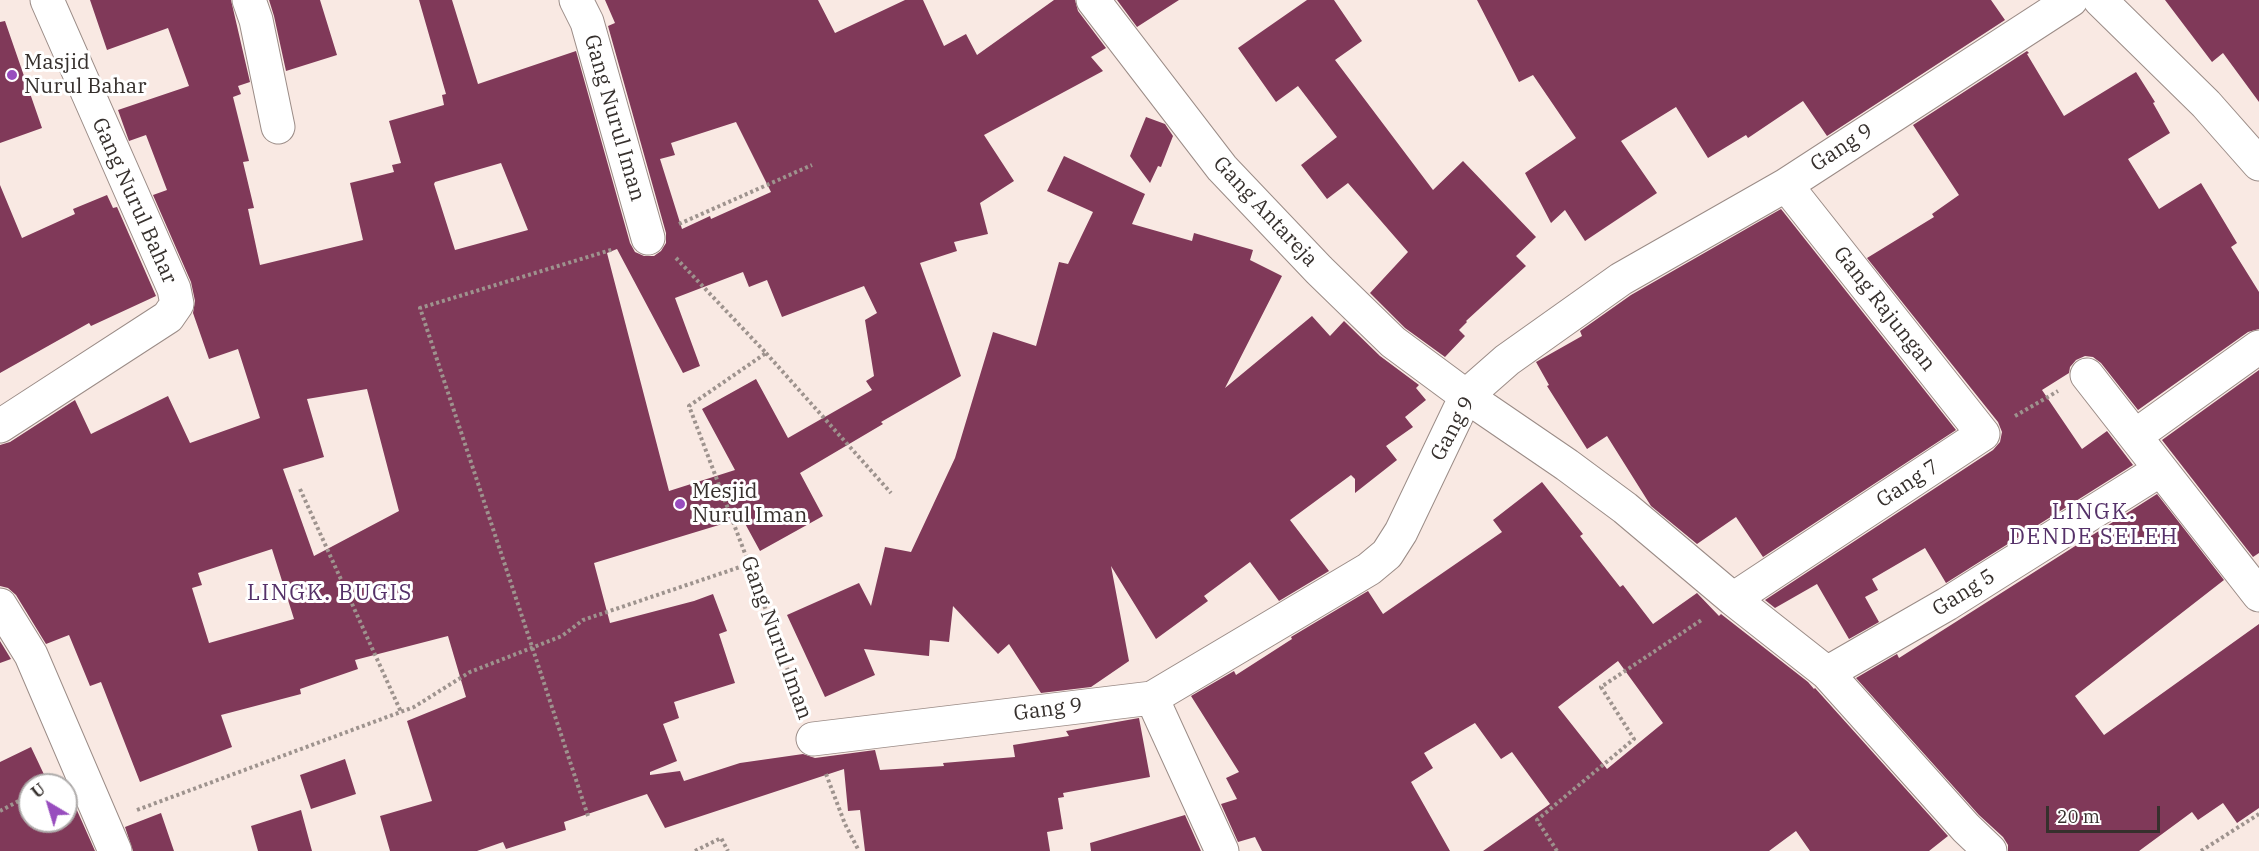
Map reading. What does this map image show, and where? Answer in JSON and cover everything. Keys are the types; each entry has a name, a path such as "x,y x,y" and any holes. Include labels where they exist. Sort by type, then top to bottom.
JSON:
{"main road":[{"name":"Gang Nurul Bahar","path":"0,426 168,317 177,304 174,290 46,0"},
{"path":"249,0 256,20 278,127"},
{"name":"Gang Nurul Iman","path":"576,0 587,22 652,237"},
{"name":"Gang Antareja","path":"1093,0 1222,168 1319,270 1393,342 1625,508 1733,599 1827,673 1966,828 1990,851"},
{"name":"Gang 9","path":"813,739 1152,698 1369,569 1387,554 1401,532 1466,396 1507,360 1621,279 1786,185 2071,0"},
{"path":"2100,0 2206,104 2259,164"},
{"name":"Gang Rajungan","path":"1786,185 1983,434"},
{"path":"2135,436 2259,347"},
{"path":"2087,375 2259,595"},
{"name":"Gang 7","path":"1733,599 1983,434"},
{"name":"Gang 5","path":"1827,673 1947,604 2160,470"},
{"path":"0,605 31,655 81,768 108,837"},
{"path":"1152,698 1222,851"}],"path":[{"path":"588,816 420,308 652,237 812,165"},
{"path":"652,237 766,353 891,493"},
{"name":"Gang Nurul Iman","path":"766,353 689,406 845,824 859,851"},
{"path":"1983,434 2087,375"},
{"path":"300,489 401,712"},
{"path":"108,837 414,707 470,672 562,636 584,620 749,564"},
{"path":"1557,851 1537,820 1634,739 1601,687 1733,599"},
{"path":"0,811 18,801"},
{"path":"2201,851 2259,814"},
{"path":"695,851 721,838 728,851"}],"building":[{"path":"90,0 231,0 250,82 238,86 241,94 233,97 249,161 243,162 254,208 248,209 260,265 363,240 350,183 394,172 392,165 401,163 389,121 444,105 442,95 446,94 419,0 452,0 478,84 576,51 630,243 635,252 644,256 654,256 666,243 666,233 608,26 615,23 605,0 818,0 835,33 905,0 923,0 944,46 966,34 977,55 1054,0 1075,0 1078,11 1106,48 1091,57 1103,71 984,135 1014,181 980,203 988,234 954,242 957,251 920,263 961,376 881,422 883,424 800,473 823,516 760,551 742,518 594,563 610,623 713,594 727,631 719,634 735,683 674,702 679,718 663,724 677,761 650,772 650,775 680,771 684,781 740,763 803,754 815,758 875,750 880,770 944,766 943,763 1015,757 1013,745 1069,736 1066,731 1139,718 1150,777 1063,793 1064,797 1058,798 1063,829 1047,832 1050,851 865,851 860,810 848,811 844,769 665,828 647,794 564,822 566,830 506,849 503,842 477,851 390,851 380,816 432,801 407,721 466,697 448,636 355,660 358,669 300,689 301,694 221,715 232,747 140,782 101,682 90,686 69,635 46,644 16,595 8,588 0,586 0,445 10,442 75,400 91,434 168,396 190,443 260,418 238,349 209,359 193,313 195,301 191,282 153,195 167,190 146,135 129,141 118,110 189,86 168,28 107,50","holes":["736,122 771,192 711,219 710,216 682,229 660,159 675,155 671,143","501,163 528,230 455,250 435,182","617,249 683,373 700,366 675,298 743,272 749,287 767,280 782,317 864,286 877,313 865,320 874,376 866,381 872,390 788,438 756,379 702,409 735,470 669,491 607,253","367,389 399,511 314,556 283,469 324,457 307,399","272,549 294,619 209,643 192,588 202,585 198,573"]},
{"path":"269,0 320,0 337,55 286,71"},
{"path":"1117,0 1179,0 1137,27"},
{"path":"1307,0 1334,0 1362,41 1335,60 1433,190 1463,161 1536,237 1516,256 1526,266 1466,321 1459,330 1465,336 1445,357 1405,328 1370,293 1408,252 1348,183 1327,199 1301,165 1337,137 1298,86 1276,102 1238,48"},
{"path":"1477,0 1991,0 2005,20 1827,136 1803,101 1748,138 1746,135 1708,158 1676,107 1621,141 1657,193 1585,241 1565,210 1551,223 1525,173 1576,138 1533,75 1519,82"},
{"path":"2165,0 2259,0 2259,102 2223,53 2212,62"},
{"name":"Masjid Nurul Bahar","path":"5,21 42,128 0,143 0,22"},
{"path":"2027,51 2064,116 2136,72 2155,102 2153,103 2170,133 2128,159 2159,209 2201,183 2237,243 2231,247 2259,292 2259,329 2248,332 2138,410 2101,363 2093,357 2085,356 2076,360 2070,367 2069,373 2042,390 2082,449 2107,431 2133,465 1946,583 1925,548 1872,579 1878,590 1865,597 1879,622 1849,639 1817,584 1775,608 1765,600 1993,450 2000,442 2002,432 1998,422 1867,258 1934,217 1932,214 1959,195 1913,125"},
{"path":"1146,117 1165,124 1173,136 1161,167 1158,166 1150,183 1130,156"},
{"path":"1064,156 1145,194 1132,224 1192,241 1194,233 1253,250 1250,260 1282,276 1225,388 1312,316 1330,336 1344,321 1380,356 1419,385 1416,388 1426,400 1405,417 1413,427 1386,446 1397,460 1355,493 1355,479 1351,475 1290,520 1329,571 1279,601 1250,562 1204,596 1208,601 1156,639 1111,566 1129,661 1091,687 1041,693 1009,644 998,654 953,606 949,642 930,640 929,656 864,649 875,675 825,697 787,615 859,583 871,606 885,547 911,552 955,458 993,332 1036,346 1059,262 1068,264 1093,212 1047,191"},
{"path":"0,185 22,238 75,214 73,209 107,195 113,208 117,207 156,296 91,326 89,323 0,373"},
{"path":"1781,209 1956,430 1763,557 1736,517 1697,544 1651,506 1607,436 1587,449 1547,386 1549,385 1536,362 1582,336 1580,331 1631,295"},
{"path":"2259,370 2259,553 2253,557 2162,440"},
{"path":"1542,482 1583,534 1580,536 1620,587 1623,585 1653,624 1697,593 1719,616 1721,614 1815,688 1948,836 1929,851 1810,851 1796,831 1769,851 1483,851 1550,804 1512,752 1501,759 1475,723 1424,753 1433,768 1411,782 1450,851 1262,851 1255,837 1238,842 1221,804 1237,799 1226,778 1239,772 1191,696 1234,671 1236,675 1292,639 1291,637 1368,591 1383,614 1502,532 1493,520","holes":["1618,661 1663,723 1607,769 1558,707"]},
{"path":"2157,494 2224,580 2075,696 2104,735 2259,624 2259,808 2237,823 2223,803 2198,820 2192,812 2139,851 2008,851 2008,845 2003,837 1979,815 1856,678 1897,654 1899,658"},
{"path":"0,641 11,659 0,663"},
{"path":"31,747 43,773 18,773 18,833 78,833 78,813 95,851 0,851 0,762"},
{"path":"345,759 356,794 311,809 300,775"},
{"path":"301,810 312,851 258,851 251,826"},
{"path":"161,813 174,851 133,851 125,827"},
{"path":"1185,815 1201,851 1091,851 1090,843"}],"place":[{"name":"Masjid Nurul Bahar","path":"12,75"},
{"name":"Mesjid Nurul Iman","path":"680,504"}],"district":[{"name":"LINGK. DENDE SELEH","path":"2094,526"},
{"name":"LINGK. BUGIS","path":"330,594"}]}
